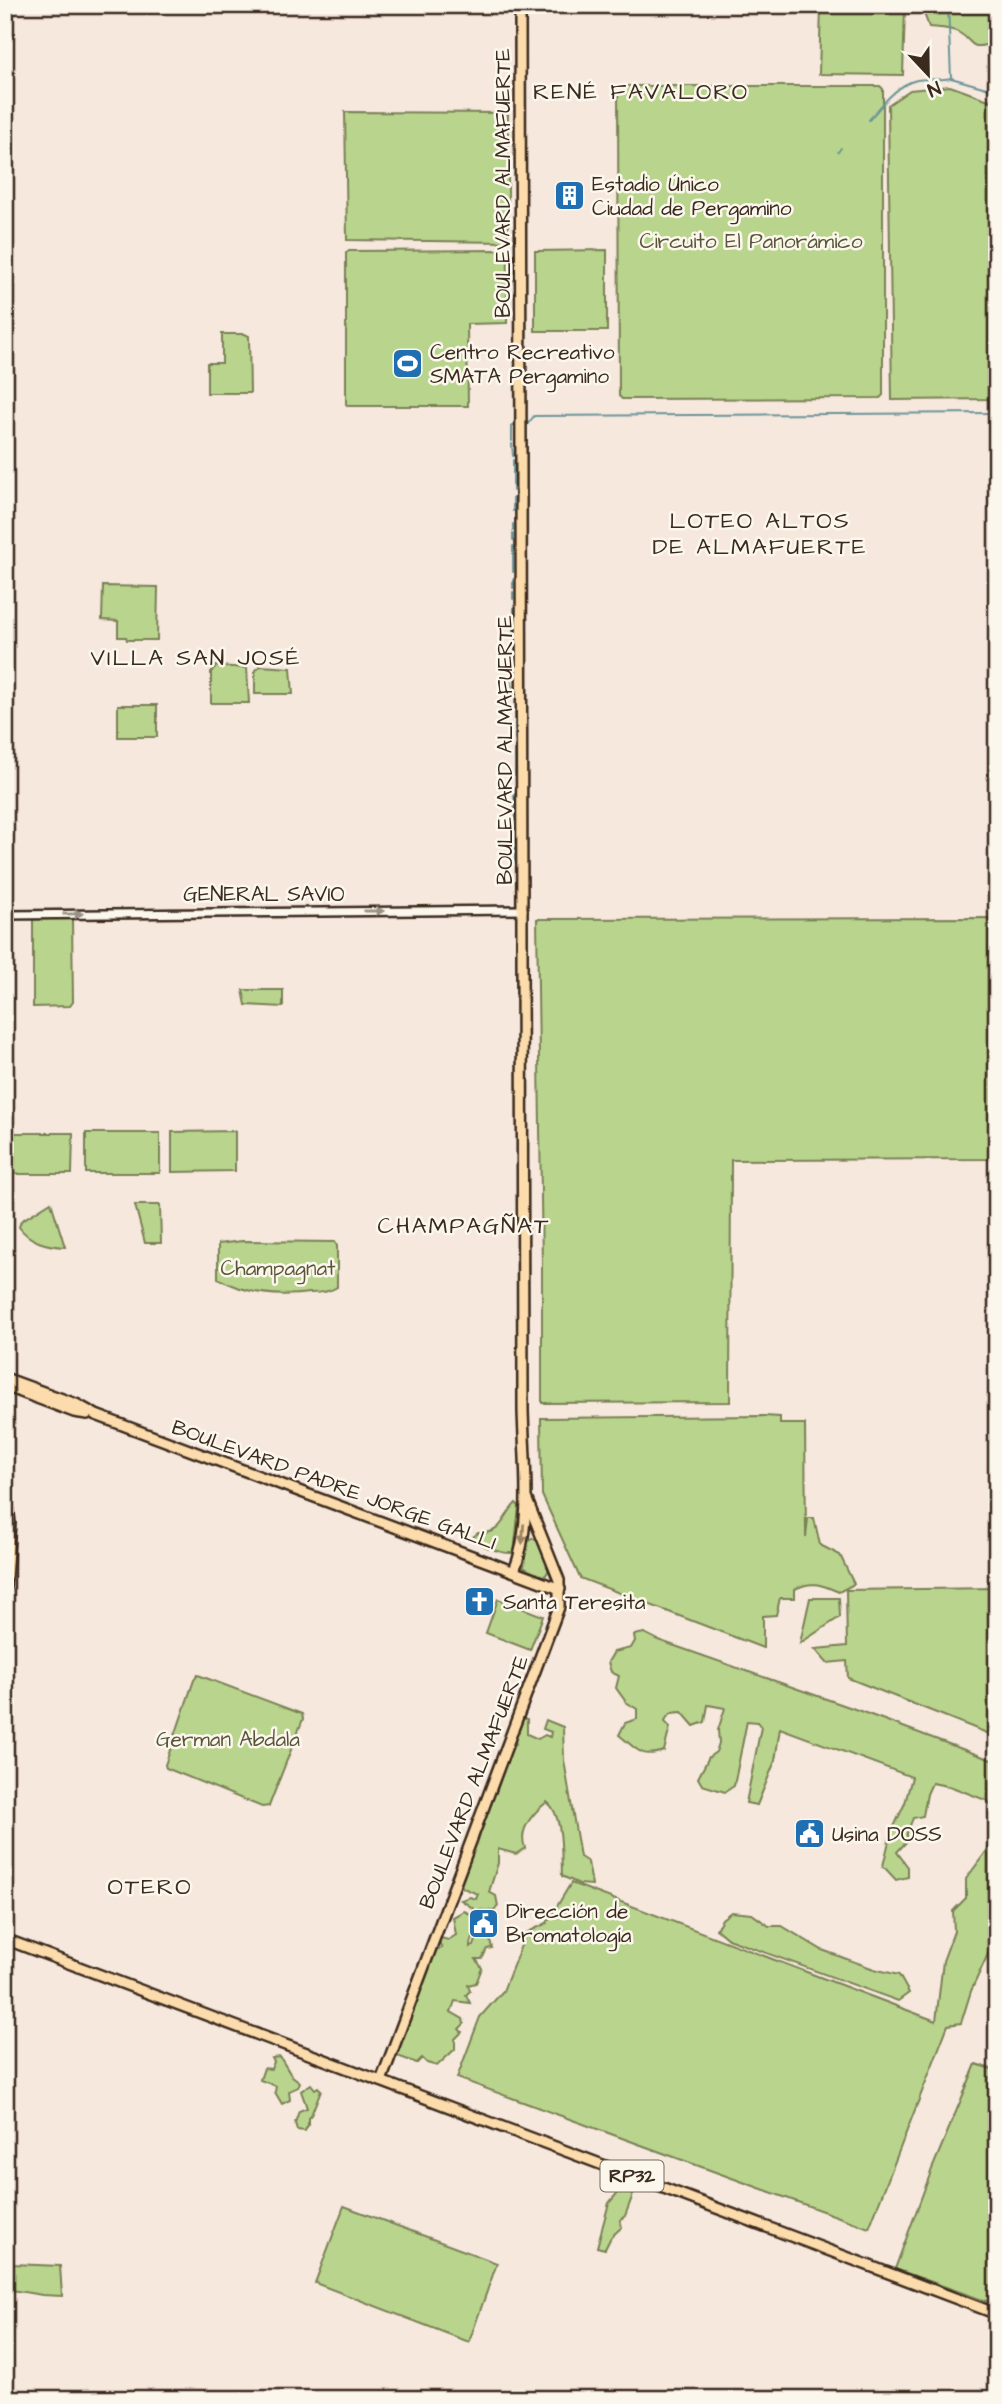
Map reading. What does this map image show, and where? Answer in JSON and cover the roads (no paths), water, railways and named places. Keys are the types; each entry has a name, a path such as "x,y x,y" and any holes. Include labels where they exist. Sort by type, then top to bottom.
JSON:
{"main road":[{"name":"BOULEVARD ALMAFUERTE","path":"514,1571 522,1545 525,1495 520,5"},
{"name":"BOULEVARD PADRE JORGE GALLI","path":"5,1378 76,1404 96,1415 560,1589"},
{"name":"BOULEVARD PADRE JORGE GALLI","path":"5,1386 74,1412 96,1415"},
{"path":"5,1480 10,1523 5,1592"},
{"name":"BOULEVARD ALMAFUERTE","path":"381,2081 559,1607 557,1574 525,1495"},
{"name":"RP32","path":"5,1940 997,2314"}],"street":[{"name":"GENERAL SAVIO","path":"5,915 523,910"}],"waterway":[{"path":"869,120 890,96 910,82 951,78 948,5"},
{"path":"951,78 997,91"},
{"path":"838,152 841,148"},
{"path":"527,425 534,416 997,413"},
{"path":"512,441 514,425"},
{"path":"512,444 513,456"},
{"path":"513,460 513,491"},
{"path":"513,498 513,511"},
{"path":"513,524 513,531"},
{"path":"513,534 513,541"},
{"path":"513,546 513,572"},
{"path":"513,580 513,588"},
{"path":"513,592 513,599"},
{"path":"514,608 514,619"},
{"path":"514,623 514,632"},
{"path":"514,636 515,653"},
{"path":"515,663 511,679 515,695"},
{"path":"515,712 515,730"},
{"path":"515,734 515,739"},
{"path":"515,746 515,776"},
{"path":"514,791 515,820"},
{"path":"515,828 515,863"}],"place":[{"name":"Estadio Único Ciudad de Pergamino","path":"569,196"},
{"name":"Centro Recreativo SMATA Pergamino","path":"407,364"},
{"name":"Santa Teresita","path":"480,1602"},
{"name":"Usina DOSS","path":"809,1834"},
{"name":"Dirección de Bromatología","path":"483,1923"}],"district":[{"name":"RENÉ FAVALORO","path":"641,92"},
{"name":"LOTEO ALTOS DE ALMAFUERTE","path":"760,534"},
{"name":"VILLA SAN JOSÉ","path":"196,658"},
{"name":"CHAMPAGÑAT","path":"464,1226"},
{"name":"OTERO","path":"150,1887"}],"park label":[{"name":"Circuito El Panorámico","path":"751,241"},
{"name":"Champagnat","path":"278,1268"},
{"name":"German Abdala","path":"228,1739"}]}
